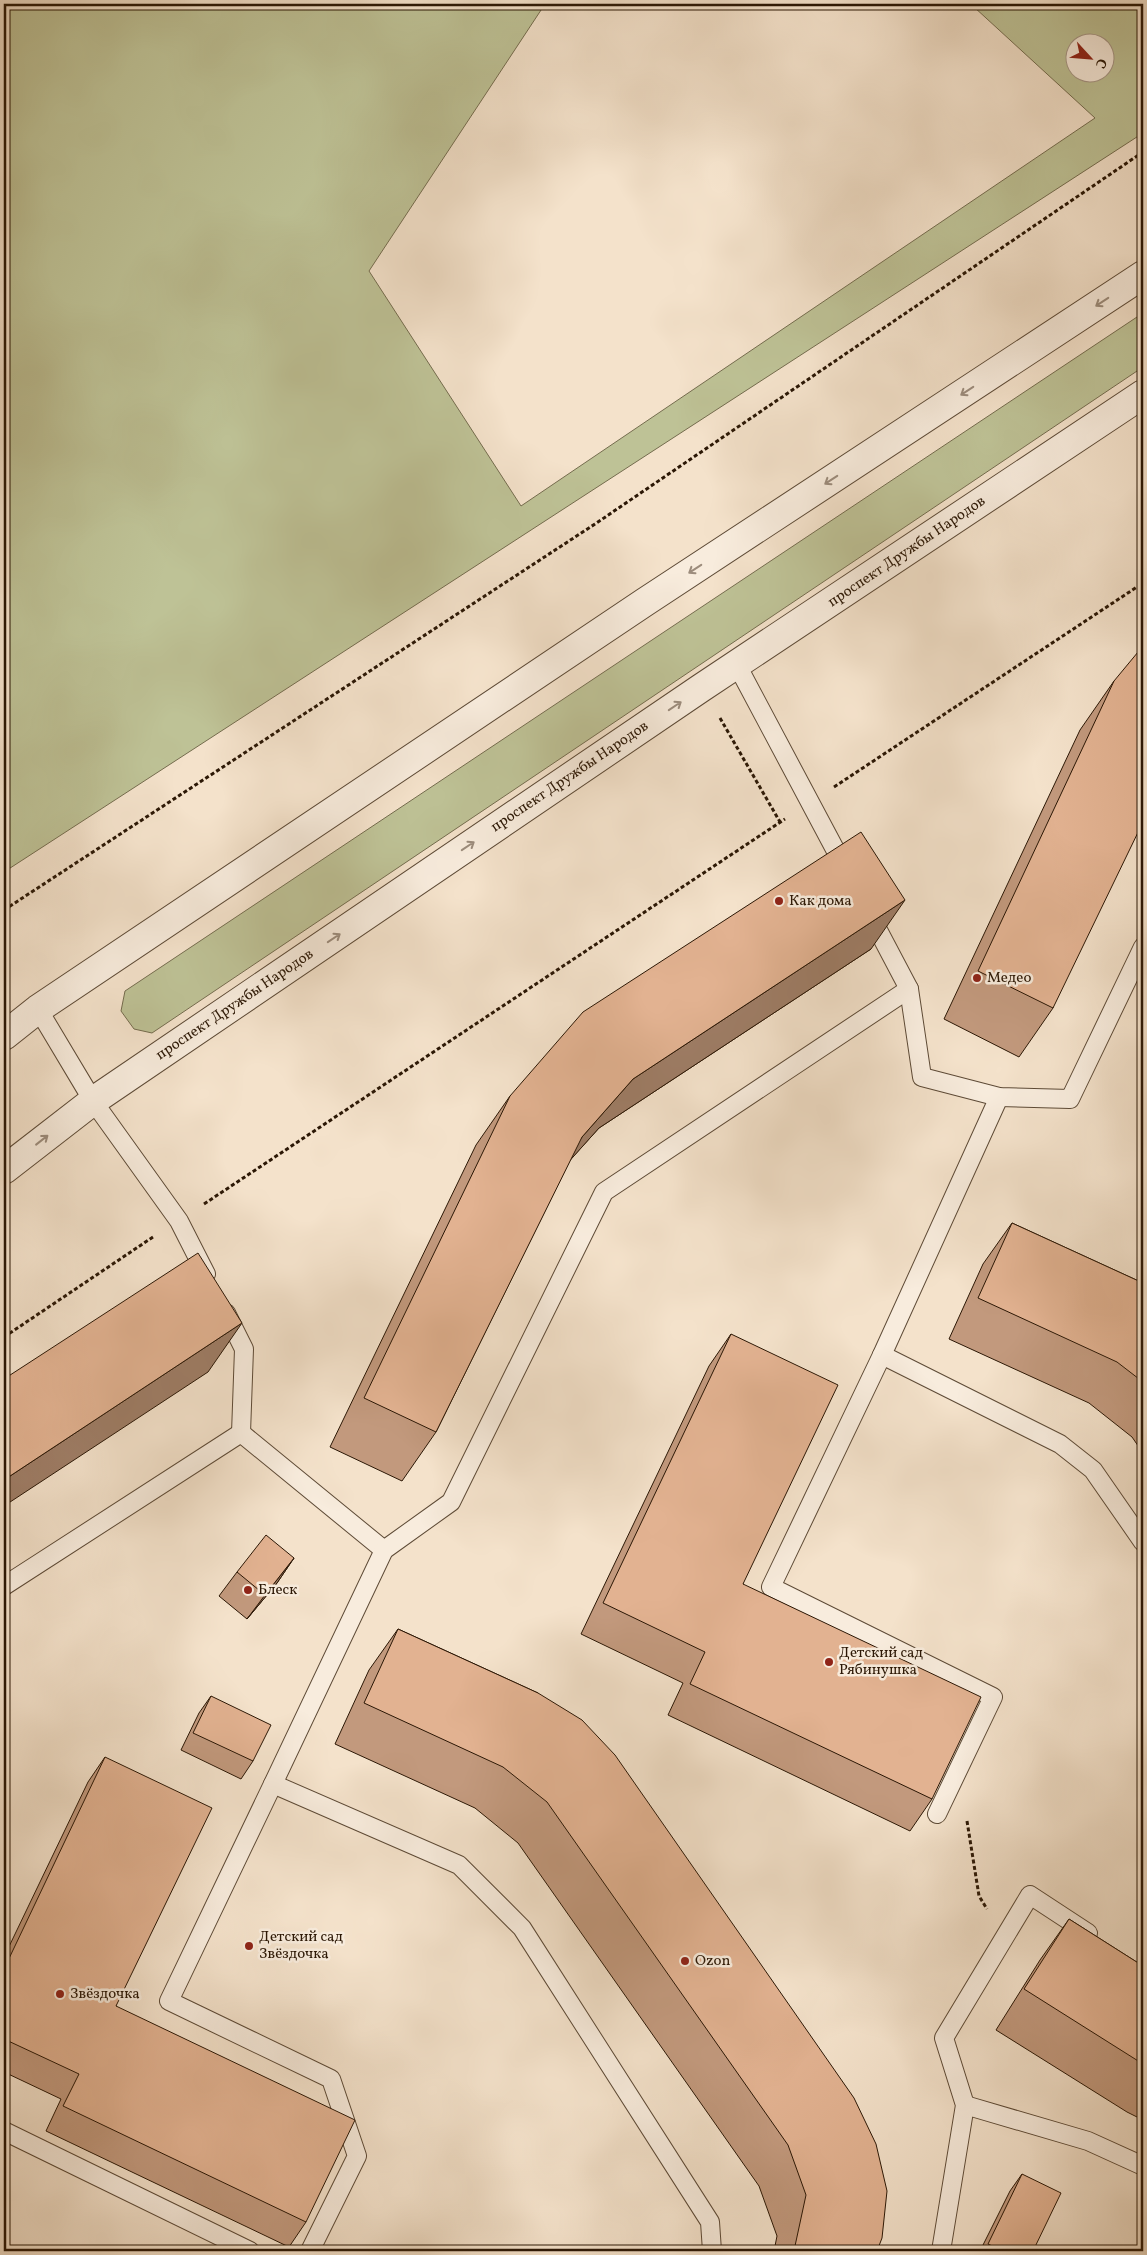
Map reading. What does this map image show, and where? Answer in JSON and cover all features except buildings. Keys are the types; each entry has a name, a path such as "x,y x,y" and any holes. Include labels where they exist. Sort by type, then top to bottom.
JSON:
{"street":[{"path":"4,1036 38,1009 654,596 1143,275"},
{"name":"проспект Дружбы Народов","path":"4,1170 93,1101 737,665 1143,394"}],"lane":[{"path":"737,665 855,887"},
{"path":"864,904 909,989 922,1076 999,1098 1070,1099 1143,947"},
{"path":"310,2251 357,2156 331,2079 169,2001 384,1550 451,1502 604,1192 909,989"},
{"path":"38,1009 93,1101 178,1221 244,1349 241,1433"},
{"path":"937,1814 993,1697 771,1587 882,1355 999,1098"},
{"path":"882,1355 1060,1444 1093,1470 1143,1542"},
{"path":"241,1433 384,1550"},
{"path":"4,1586 241,1433"},
{"path":"274,1784 459,1865 522,1928 710,2222 712,2251"},
{"path":"941,2251 965,2105 944,2038 1030,1895 1103,1942"},
{"path":"965,2105 1088,2141 1143,2166"},
{"path":"4,2132 250,2251"}],"path":[{"path":"4,910 595,524 1143,152"},
{"path":"4,1337 1143,583"},
{"path":"720,718 780,822"},
{"path":"959,1768 979,1896 1005,1936"}],"green space":[{"path":"4,4 545,4 369,271 521,506 1095,118 974,7 967,4 1143,4 1143,133 4,872"},
{"path":"1143,313 1143,367 152,1033 134,1029 121,1011 125,991"}],"place":[{"name":"Как дома","path":"779,901"},
{"name":"Медео","path":"977,978"},
{"name":"Блеск","path":"248,1590"},
{"name":"Детский сад Рябинушка","path":"829,1662"},
{"name":"Детский сад Звёздочка","path":"249,1946"},
{"name":"Ozon","path":"685,1961"},
{"name":"Звёздочка","path":"60,1994"}]}
